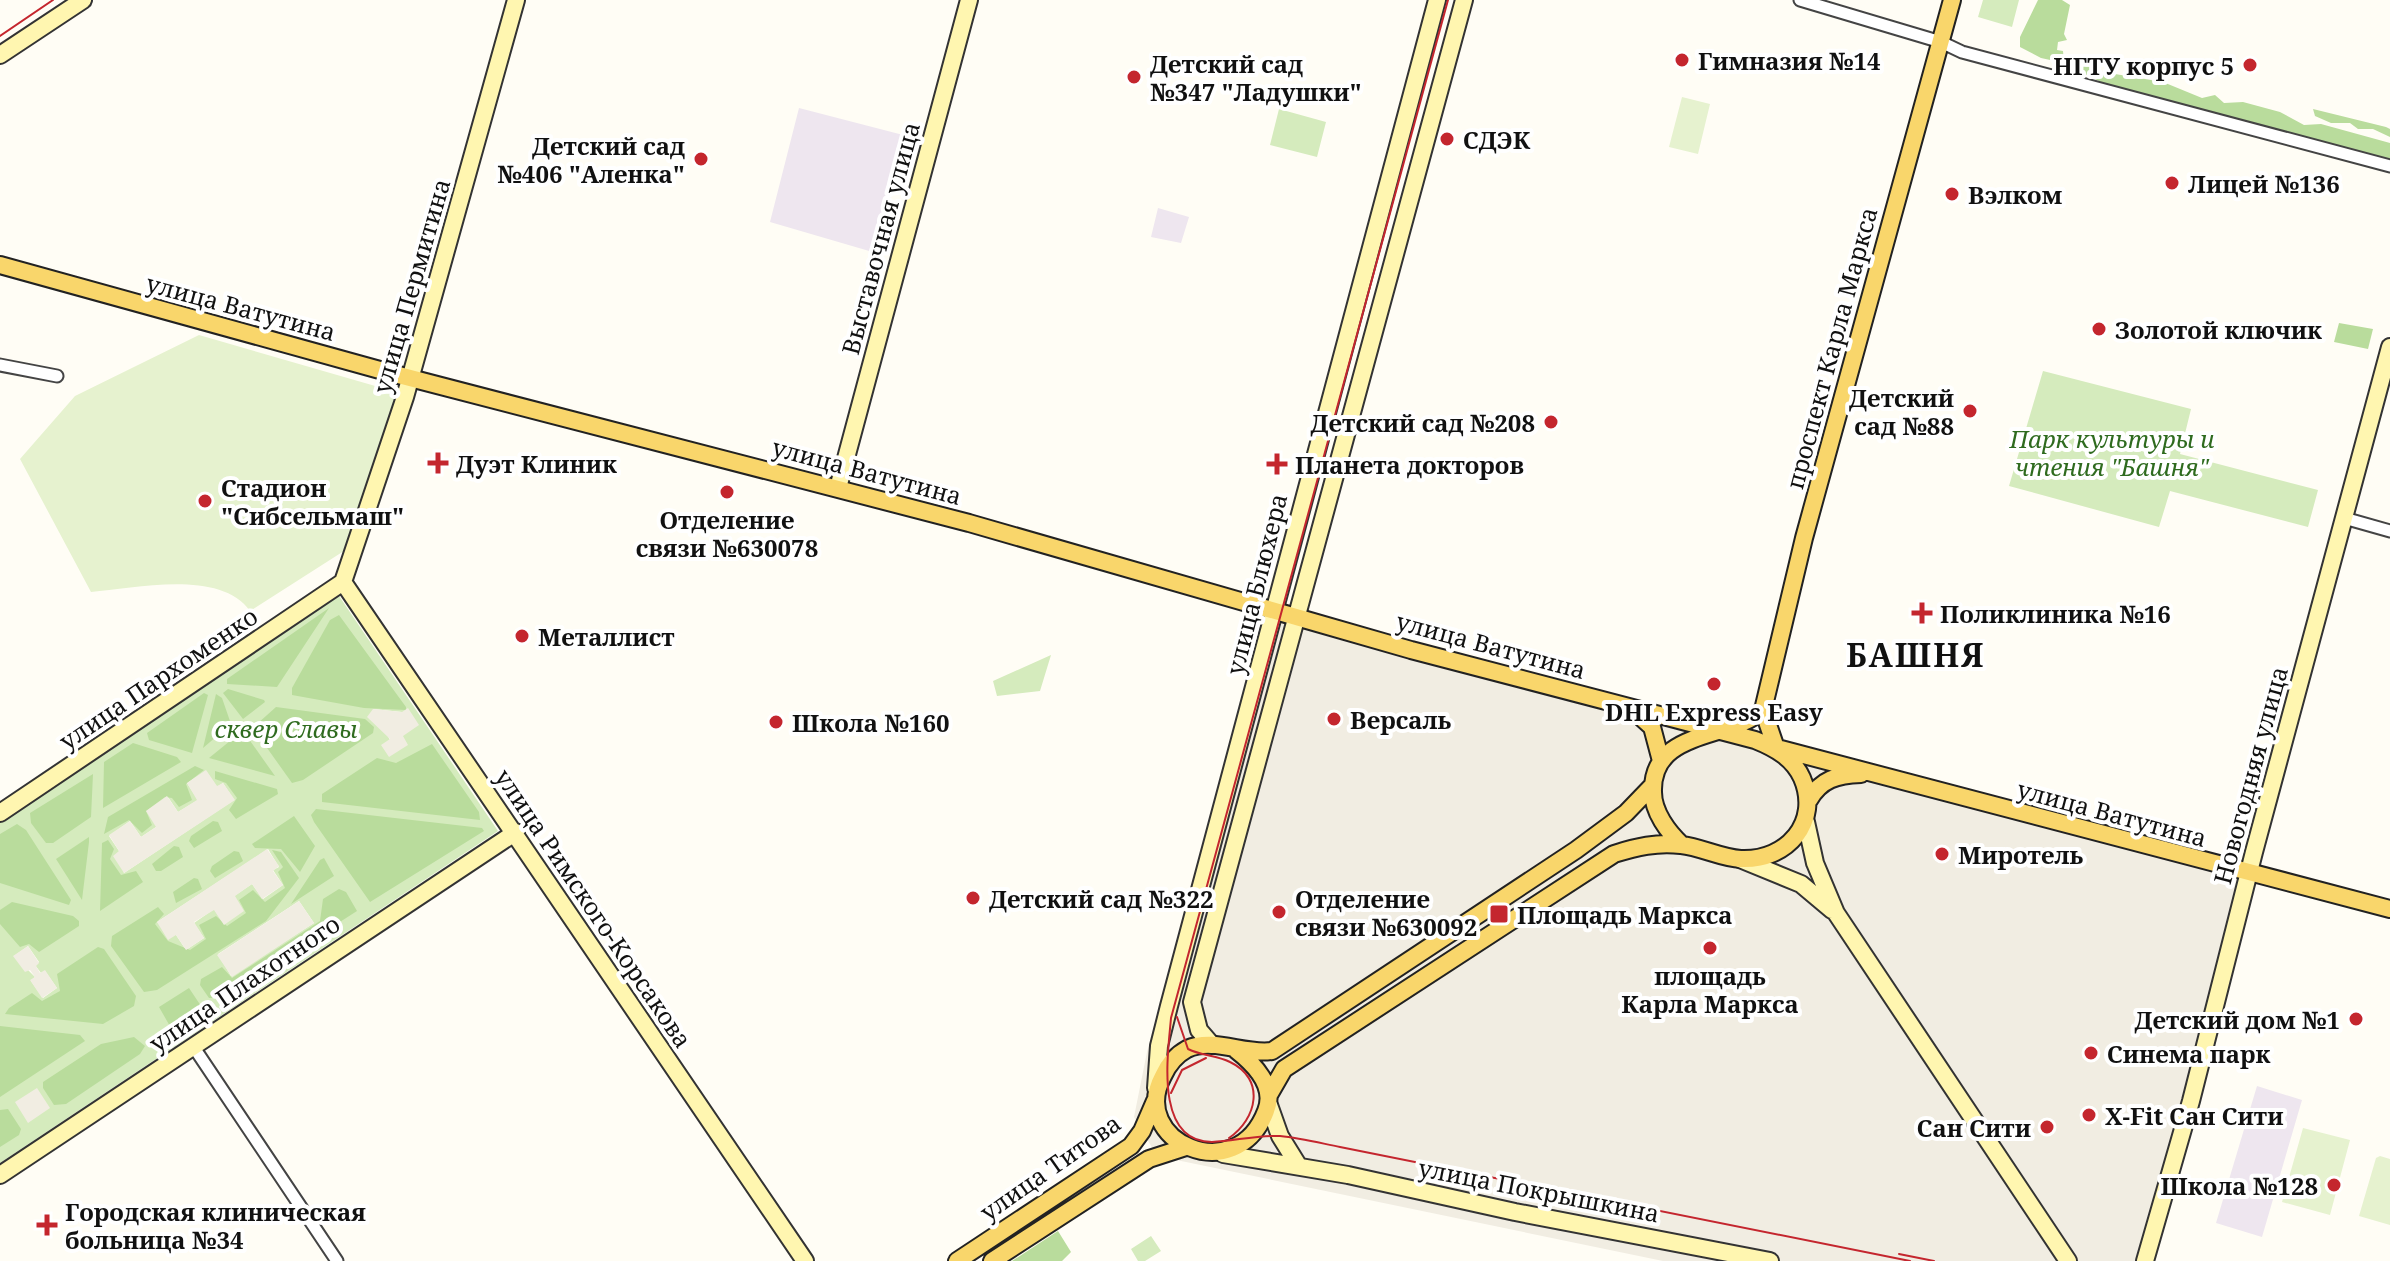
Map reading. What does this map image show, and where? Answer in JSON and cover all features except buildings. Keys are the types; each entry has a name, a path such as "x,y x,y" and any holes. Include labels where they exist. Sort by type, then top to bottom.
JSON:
{"main road":[{"name":"проспект Карла Маркса","path":"1763,710 1804,538 1952,0"},
{"name":"улица Ватутина","path":"0,265 410,377 838,488 1273,612 1720,730"},
{"path":"1624,704 1652,727 1661,761"},
{"path":"1653,785 1626,813 1576,850 1272,1051 1236,1050 1212,1045 1188,1049 1177,1056 1156,1095 1167,1130 1186,1147 1223,1154 1252,1137 1284,1069 1614,854 1638,846 1682,845 1740,859 1762,857 1789,844 1806,822 1809,800 1799,773 1776,748 1763,710 1752,720 1687,740 1661,761 1653,785 1653,798 1664,826 1682,845"},
{"path":"1720,730 1776,748"},
{"name":"улица Ватутина","path":"1776,748 2390,909"},
{"path":"1809,800 1822,783 1832,778 1869,773"},
{"path":"1236,1050 1253,1064 1269,1100"},
{"name":"улица Титова","path":"957,1261 1131,1146 1142,1131 1156,1095"},
{"name":"улица Титова","path":"992,1261 1149,1159 1186,1147"}],"street":[{"path":"0,55 83,0"},
{"name":"улица Пермитина","path":"343,582 410,377 516,0"},
{"name":"Выставочная улица","path":"838,488 969,0"},
{"name":"улица Блюхера","path":"1156,1095 1159,1046 1169,1006 1437,0"},
{"name":"улица Блюхера","path":"1212,1045 1199,1030 1192,1002 1464,0"},
{"path":"1800,0 1941,42 1962,52 2390,166"},
{"name":"Новогодняя улица","path":"2145,1261 2195,1088 2248,874 2390,347"},
{"path":"0,365 57,376"},
{"path":"2344,518 2390,531"},
{"name":"улица Пархоменко","path":"0,813 343,582"},
{"name":"улица Римского-Корсакова","path":"343,582 805,1261"},
{"path":"1806,822 1815,863 1836,913 2068,1261"},
{"name":"улица Плахотного","path":"0,1175 516,832"},
{"path":"1740,859 1801,884 1836,913"},
{"path":"193,1046 337,1261"},
{"path":"1269,1100 1280,1136 1298,1165"},
{"name":"улица Покрышкина","path":"1223,1154 1298,1165 1515,1212 1770,1261"}],"shaded area":[{"path":"799,108 907,136 876,253 770,222"},
{"path":"1158,208 1189,217 1181,243 1151,237"},
{"name":"площадь Карла Маркса","path":"1273,612 2258,876 2152,1261 1663,1261 1157,1156 1134,1117 1147,1052 1157,1015 1165,1018"},
{"path":"408,708 419,725 403,736 408,745 389,757 381,745 390,739 367,717 373,709 402,712"},
{"path":"206,770 217,786 223,783 235,800 124,873 113,856 119,851 109,835 130,821 141,837 156,827 146,811 167,796 178,812 197,800 187,783"},
{"path":"267,849 279,866 273,871 283,885 262,899 252,884 235,896 244,911 224,925 214,910 194,922 204,938 186,950 176,935 168,940 157,922"},
{"path":"299,901 314,923 232,977 217,955"},
{"path":"28,946 39,963 36,966 40,973 45,970 57,988 42,998 30,980 35,977 30,970 25,972 13,956"},
{"path":"2257,1086 2302,1100 2262,1237 2216,1223"},
{"path":"37,1088 50,1108 28,1123 15,1102"}],"green space":[{"path":"1983,0 2019,0 2012,27 1978,17"},
{"path":"2038,0 2062,0 2070,5 2064,34 2067,40 2058,42 2057,50 2063,51 2064,63 2041,58 2020,47 2020,37"},
{"path":"2082,64 2103,72 2163,82 2202,98 2215,95 2224,103 2243,102 2280,112 2304,125 2321,124 2390,143 2390,159 2107,85 2081,72"},
{"path":"1682,97 1710,104 1698,154 1669,147"},
{"path":"1279,109 1326,122 1317,157 1270,145"},
{"path":"2313,109 2386,127 2390,129 2390,137 2373,129 2358,129 2350,123 2331,123 2315,116"},
{"path":"2339,323 2373,329 2368,349 2334,342"},
{"name":"Стадион \"Сибсельмаш\"","path":"199,335 396,392 358,542 250,611 237,598 199,585 153,585 91,592 20,459 75,396"},
{"name":"Парк культуры и чтения \"Башня\"","path":"2043,371 2191,409 2180,454 2318,490 2308,527 2170,491 2159,527 2009,486"},
{"name":"сквер Славы","path":"337,593 498,831 0,1163 0,820","holes":["373,709 402,712 402,736 407,744 390,740","206,771 217,787 223,783 234,800 124,873 119,851 109,836 130,821 141,837 156,827 168,797 178,812 198,800 187,783","268,849 279,867 273,870 283,885 263,899 252,884 234,896 224,924 214,909 194,923 204,938 186,950 176,935 157,922","299,901 314,923 231,976 218,954","28,946 39,962 35,965 41,973 45,971 57,988 43,998 31,981 35,977 14,956"]},
{"path":"329,608 277,687 227,684 227,679"},
{"path":"339,615 406,710 364,708 292,695 292,688 330,620"},
{"path":"1051,655 1040,691 997,696 993,681"},
{"path":"228,689 265,702 243,719 223,693"},
{"path":"204,693 208,695 192,753 149,740 147,733"},
{"path":"216,694 222,698 231,724 203,748"},
{"path":"276,707 365,719 374,727 373,733 303,780 292,783 255,731 257,724"},
{"path":"241,732 246,735 275,776 209,758"},
{"path":"133,743 177,757 181,762 103,808 104,762"},
{"path":"432,744 479,812 480,820 322,802 322,794 377,758 396,763"},
{"path":"195,766 204,770 186,784 192,800 179,807 172,798 165,797 146,811 152,825 142,833 129,820 104,834 108,817"},
{"path":"215,771 277,789 278,794 236,819 229,810 237,798 226,783 215,779"},
{"path":"93,774 91,817 53,843 46,843 31,823 30,813"},
{"path":"316,809 482,828 484,831 370,902 314,822 311,815"},
{"path":"294,816 315,846 300,872 281,849 255,848 252,844"},
{"path":"213,821 218,822 222,831 194,848 189,841 191,836"},
{"path":"17,824 26,830 71,900 69,905 0,883 0,834"},
{"path":"89,837 89,842 82,900 56,859"},
{"path":"108,840 114,849 110,859 121,875 136,871 143,882 100,911 102,843"},
{"path":"174,846 179,847 183,857 156,871 152,864"},
{"path":"272,850 281,852 299,878 266,921 157,990 144,992 111,946 112,936 158,907 164,914 155,924 168,941 190,950 206,939 199,925 216,916 227,926 246,913 239,900 253,890 265,902 285,888 278,872 283,867"},
{"path":"234,851 239,852 243,861 215,878 210,871 212,866"},
{"path":"324,858 334,876 291,904 320,860"},
{"path":"194,878 198,879 202,889 176,903 173,892"},
{"path":"339,889 346,892 357,911 221,998 209,998 200,985 201,979 222,967 232,978 320,921 323,899"},
{"path":"12,902 73,916 79,921 79,926 39,952 29,944 20,947 0,924 0,910"},
{"path":"98,947 104,949 136,996 134,1006 103,1024 5,1014 32,993 42,1001 60,991 57,974"},
{"path":"189,988 203,1009 177,1028 171,1028 159,1007"},
{"path":"0,1026 80,1035 85,1041 0,1097"},
{"path":"134,1037 145,1046 140,1054 66,1104 54,1105 43,1088 43,1082 101,1044"},
{"path":"8,1109 21,1129 19,1135 0,1147 0,1110"},
{"path":"2303,1128 2350,1140 2330,1215 2282,1202"},
{"path":"2376,1158 2390,1159 2390,1225 2359,1216"},
{"path":"1058,1231 1071,1252 1062,1261 1012,1261"},
{"path":"1151,1236 1161,1251 1145,1261 1138,1261 1131,1249"}],"tram line":[{"path":"0,36 53,0"},
{"path":"1448,0 1171,1018 1167,1073 1173,1112 1181,1128 1193,1138 1212,1142 1271,1136 1295,1138 1910,1261"},
{"path":"1177,1017 1188,1049 1230,1062 1249,1078 1254,1099 1251,1110 1239,1130 1229,1138"},
{"path":"1171,1093 1182,1070 1206,1058"},
{"path":"1899,1254 1934,1261"}],"place":[{"name":"Гимназия №14","path":"1682,60"},
{"name":"НГТУ корпус 5","path":"2250,65"},
{"name":"Детский сад №347 \"Ладушки\"","path":"1134,77"},
{"name":"СДЭК","path":"1447,139"},
{"name":"Детский сад №406 \"Аленка\"","path":"701,159"},
{"name":"Лицей №136","path":"2172,183"},
{"name":"Вэлком","path":"1952,194"},
{"name":"Золотой ключик","path":"2099,329"},
{"name":"Детский сад №88","path":"1970,411"},
{"name":"Детский сад №208","path":"1551,422"},
{"name":"Дуэт Клиник","path":"438,463"},
{"name":"Планета докторов","path":"1277,464"},
{"name":"Отделение связи №630078","path":"727,492"},
{"name":"Стадион \"Сибсельмаш\"","path":"205,501"},
{"name":"Поликлиника №16","path":"1922,613"},
{"name":"Металлист","path":"522,636"},
{"name":"DHL Express Easy","path":"1714,684"},
{"name":"Версаль","path":"1334,719"},
{"name":"Школа №160","path":"776,722"},
{"name":"Миротель","path":"1942,854"},
{"name":"Детский сад №322","path":"973,898"},
{"name":"Отделение связи №630092","path":"1279,912"},
{"name":"Площадь Маркса","path":"1499,914"},
{"name":"площадь Карла Маркса","path":"1710,948"},
{"name":"Детский дом №1","path":"2356,1019"},
{"name":"Синема парк","path":"2091,1053"},
{"name":"X-Fit Сан Сити","path":"2089,1115"},
{"name":"Сан Сити","path":"2047,1127"},
{"name":"Школа №128","path":"2334,1185"},
{"name":"Городская клиническая больница №34","path":"47,1225"}],"district":[{"name":"БАШНЯ","path":"1916,654"}]}
